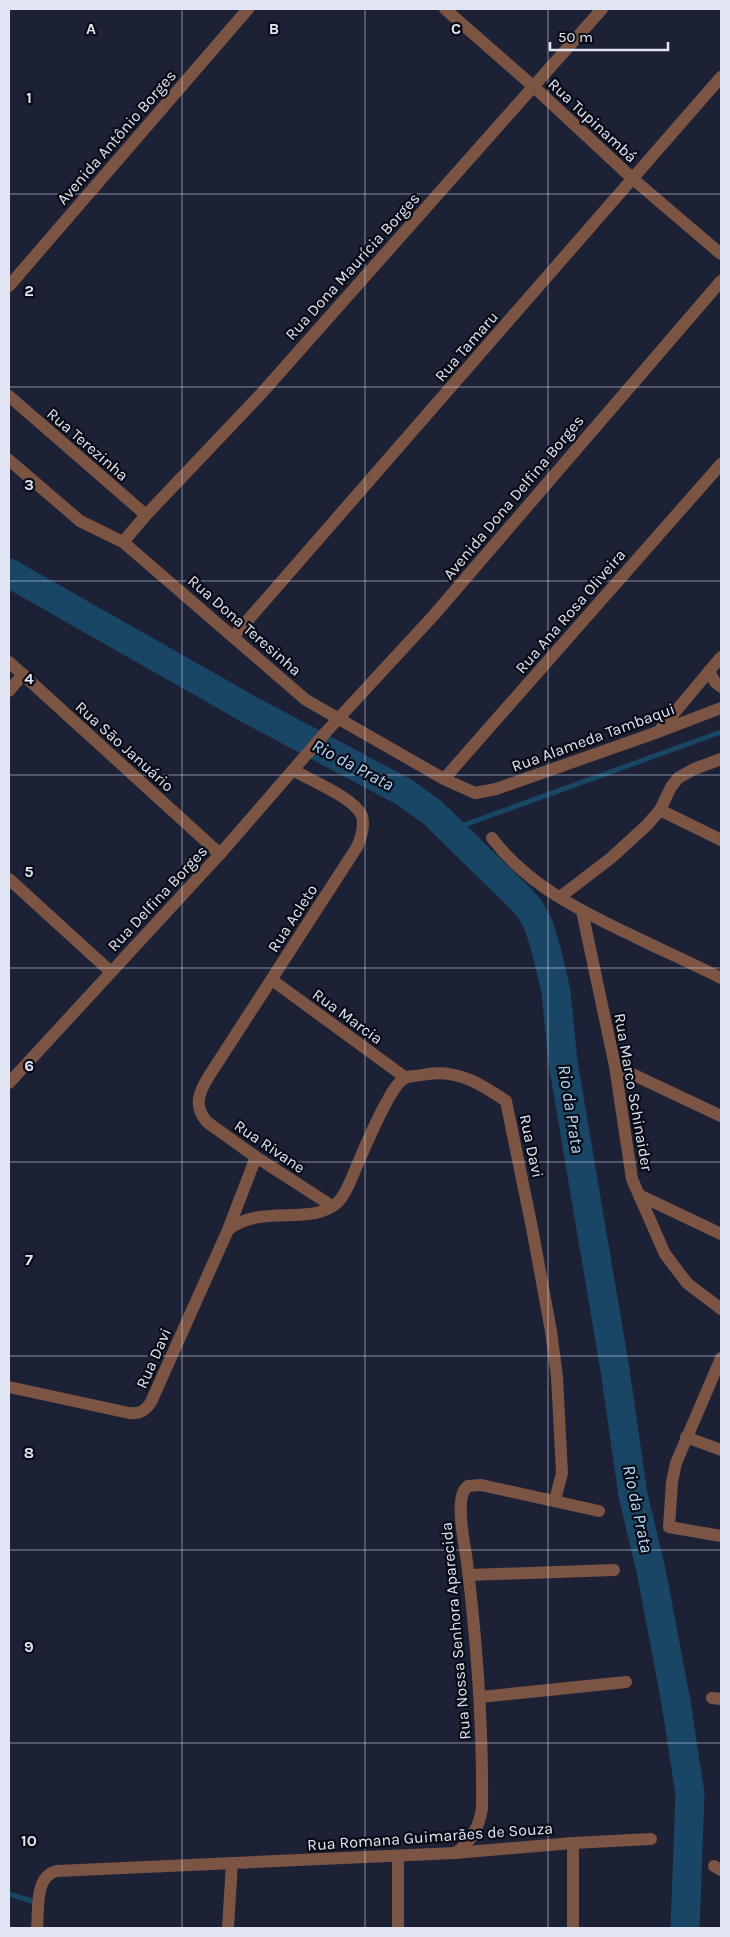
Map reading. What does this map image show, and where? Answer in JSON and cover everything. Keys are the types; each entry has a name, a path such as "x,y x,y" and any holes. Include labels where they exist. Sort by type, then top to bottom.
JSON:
{"street":[{"name":"Avenida Antônio Borges","path":"9,286 248,9"},
{"name":"Rua Tupinambá","path":"445,9 534,87 633,179 721,254"},
{"name":"Rua Dona Maurícia Borges","path":"123,542 146,515 260,395 602,9"},
{"name":"Rua Tamaru","path":"234,636 721,77"},
{"name":"Avenida Dona Delfina Borges","path":"326,732 434,615 721,281"},
{"name":"Rua Terezinha","path":"9,396 146,515"},
{"name":"Rua Dona Teresinha","path":"9,460 80,521 123,542 306,700 444,779 475,793"},
{"name":"Rua Ana Rosa Oliveira","path":"444,779 721,464"},
{"path":"658,732 721,657"},
{"name":"Rua Sāo Januário","path":"9,662 220,854"},
{"path":"709,671 715,682 721,687"},
{"path":"9,690 23,674"},
{"name":"Rua Alameda Tambaqui","path":"475,793 496,790 721,708"},
{"name":"Rua Delfina Borges","path":"9,1083 220,854 326,732"},
{"path":"560,898 632,840 660,810 678,778 694,769 721,759"},
{"name":"Rua Acleto","path":"198,1105 200,1092 209,1076 272,980 362,836 362,816 348,800 293,770"},
{"path":"660,810 721,840"},
{"path":"492,838 512,862 582,912 721,978"},
{"path":"9,879 111,972"},
{"name":"Rua Marco Schinaider","path":"582,912 615,1066 632,1179 665,1254 687,1283 721,1309"},
{"name":"Rua Marcia","path":"272,980 406,1078"},
{"path":"615,1066 721,1116"},
{"name":"Rua Davi","path":"406,1078 432,1072 455,1074 474,1080 506,1101 532,1228 557,1377 562,1473 555,1500"},
{"path":"228,1230 247,1219 280,1214 308,1214 332,1206 345,1191 391,1094 406,1078"},
{"name":"Rua Rivane","path":"198,1105 202,1116 207,1122 256,1157 332,1206"},
{"name":"Rua Davi","path":"9,1387 129,1412 145,1410 151,1402 228,1230 256,1157"},
{"path":"639,1195 721,1234"},
{"path":"720,1363 676,1463 672,1482 669,1526 721,1536"},
{"path":"686,1437 721,1450"},
{"name":"Rua Nossa Senhora Aparecida","path":"456,1853 471,1837 482,1809 480,1697 460,1504 464,1489 468,1486 481,1485 555,1500"},
{"path":"555,1500 599,1511"},
{"path":"468,1575 614,1570"},
{"path":"480,1697 626,1682"},
{"name":"Rua Romana Guimarães de Souza","path":"37,1928 42,1883 48,1874 54,1872 456,1853 573,1843 651,1839"},
{"path":"573,1843 573,1928"},
{"path":"398,1856 398,1928"},
{"path":"228,1928 232,1863"}],"waterway":[{"name":"Rio da Prata","path":"9,573 250,710 404,792 432,812 520,898 530,909 539,926 556,992 563,1062 615,1370 633,1495 651,1570 676,1702 690,1794 685,1928"},
{"path":"450,830 721,732"},
{"path":"9,1894 35,1902"}]}
